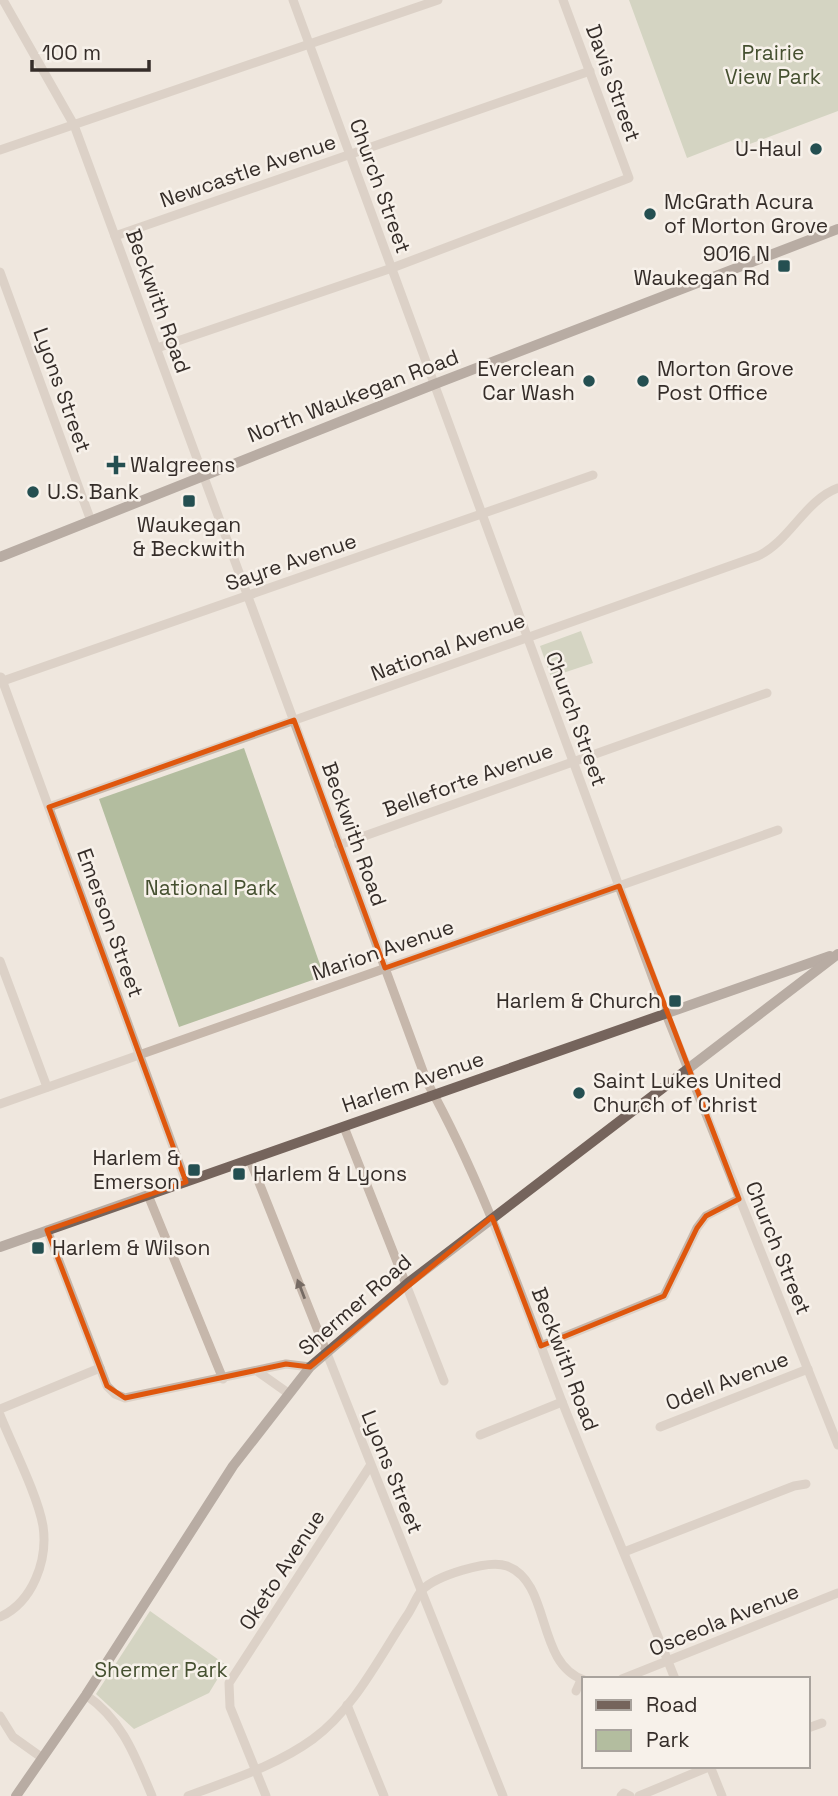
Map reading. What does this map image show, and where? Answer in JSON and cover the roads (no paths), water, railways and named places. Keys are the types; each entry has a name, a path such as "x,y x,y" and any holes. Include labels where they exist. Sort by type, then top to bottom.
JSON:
{"main road":[{"name":"North Waukegan Road","path":"0,557 435,384 838,229"},
{"name":"Harlem Avenue","path":"0,1247 838,954"},
{"name":"Shermer Road","path":"16,1796 86,1695 189,1531 288,1393 310,1367 408,1283 492,1217 838,954"}],"street":[{"name":"Beckwith Road","path":"3,0 75,125 434,1096 456,1134 492,1217 562,1402 675,1677"},
{"name":"Church Street","path":"293,0 666,1014 838,1445"},
{"path":"0,150 438,0"},
{"name":"Davis Street","path":"392,268 629,178 564,0"},
{"name":"Newcastle Avenue","path":"116,236 590,71"},
{"path":"157,348 392,268"},
{"name":"Lyons Street","path":"0,272 91,521"},
{"name":"Sayre Avenue","path":"1,679 593,475"},
{"name":"National Avenue","path":"49,807 758,556 772,548 826,492 838,488"},
{"name":"Emerson Street","path":"1,679 186,1182"},
{"name":"Belleforte Avenue","path":"340,845 767,693"},
{"name":"Marion Avenue","path":"0,1104 778,830"},
{"path":"0,961 47,1087"},
{"path":"344,1127 408,1283 444,1381"},
{"name":"Lyons Street","path":"250,1160 502,1796"},
{"path":"148,1195 223,1378"},
{"path":"541,1346 664,1296 697,1228 706,1216 739,1199"},
{"path":"47,1230 107,1386 115,1394 125,1398 286,1364 310,1367"},
{"path":"0,1409 100,1368"},
{"name":"Odell Avenue","path":"660,1427 807,1369"},
{"path":"257,1371 288,1393"},
{"path":"480,1435 562,1402"},
{"path":"0,1415 42,1524 44,1548 37,1575 27,1594 10,1612 0,1617"},
{"name":"Oketo Avenue","path":"255,1770 227,1694 235,1672 370,1466"},
{"path":"624,1552 794,1486 806,1484"},
{"path":"188,1796 255,1770 313,1739 347,1705 421,1591 472,1567 509,1562 533,1595 560,1663 582,1679"},
{"name":"Osceola Avenue","path":"627,1677 838,1593"},
{"path":"576,1692 582,1682"},
{"path":"86,1695 110,1713 125,1733 152,1796"},
{"path":"347,1705 384,1796"},
{"path":"0,1716 13,1737 41,1757"},
{"path":"810,1727 822,1723"},
{"path":"639,1796 705,1768"},
{"path":"711,1768 722,1796"},
{"path":"255,1770 266,1796"},
{"path":"621,1796 624,1793 630,1796"}],"place":[{"name":"U-Haul","path":"816,149"},
{"name":"McGrath Acura of Morton Grove","path":"650,214"},
{"name":"9016 N Waukegan Rd","path":"784,266"},
{"name":"Everclean Car Wash","path":"589,381"},
{"name":"Morton Grove Post Office","path":"643,381"},
{"name":"Walgreens","path":"116,465"},
{"name":"U.S. Bank","path":"33,492"},
{"name":"Waukegan & Beckwith","path":"189,501"},
{"name":"Harlem & Church","path":"675,1001"},
{"name":"Saint Lukes United Church of Christ","path":"579,1093"},
{"name":"Harlem & Emerson","path":"194,1170"},
{"name":"Harlem & Lyons","path":"239,1174"},
{"name":"Harlem & Wilson","path":"38,1248"}],"park label":[{"name":"Prairie View Park","path":"773,65"},
{"name":"National Park","path":"211,888"},
{"name":"Shermer Park","path":"161,1670"}]}
